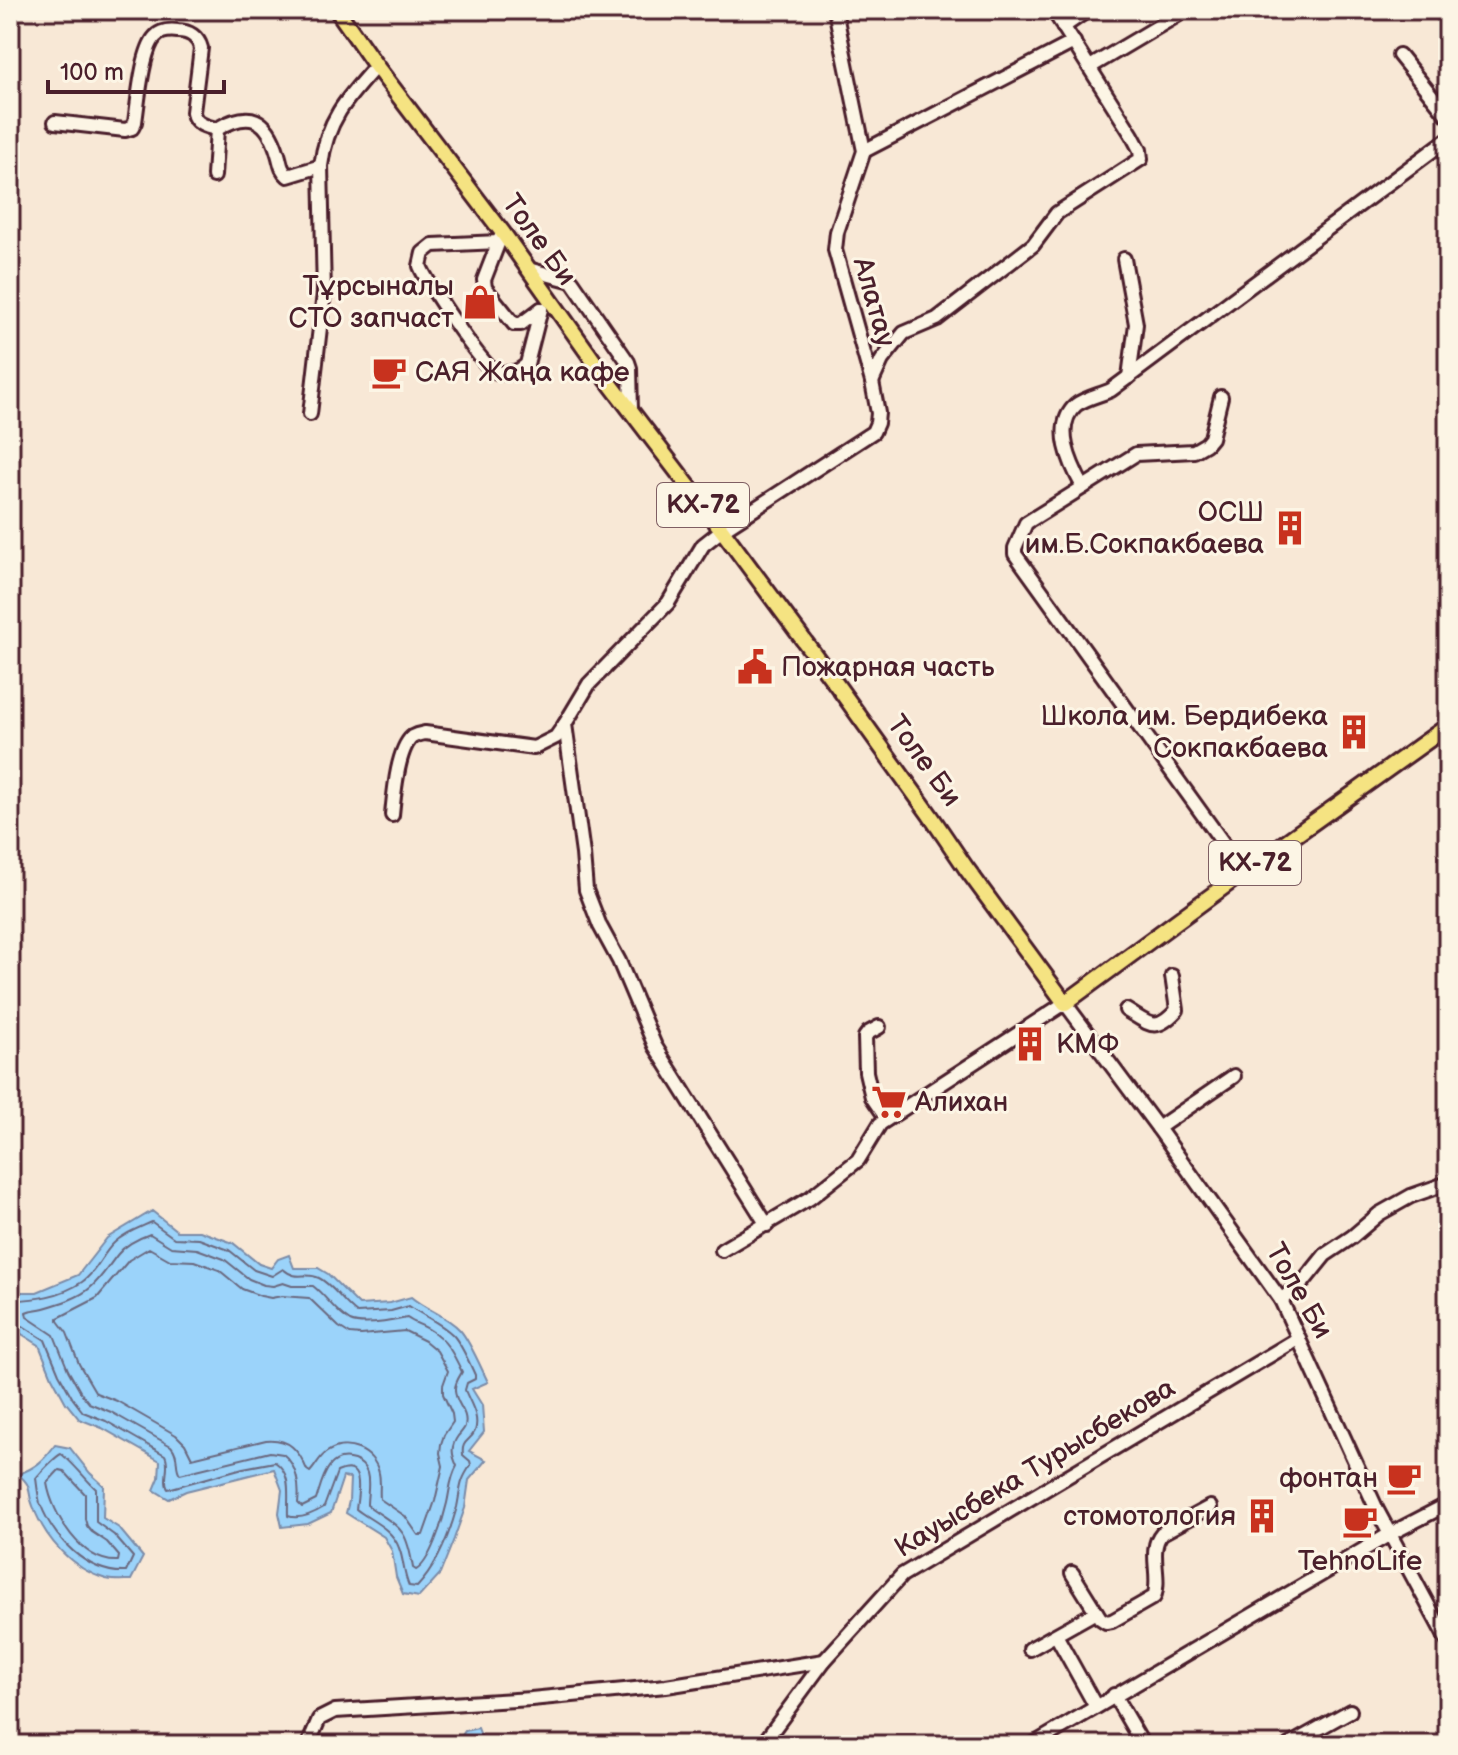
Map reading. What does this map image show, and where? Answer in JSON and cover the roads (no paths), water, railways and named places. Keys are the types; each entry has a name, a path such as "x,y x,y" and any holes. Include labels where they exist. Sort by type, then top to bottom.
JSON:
{"main road":[{"name":"Толе Би","path":"337,10 501,237 528,269 546,305 722,530 1065,1003"},
{"name":"КХ-72","path":"1065,1003 1448,726"}],"street":[{"path":"835,10 864,151 1074,42"},
{"path":"872,382 882,360 904,333 937,319 1033,245 1057,213 1141,159 1132,135 1053,10"},
{"path":"1063,27 1088,10"},
{"path":"1090,67 1186,10"},
{"path":"55,122 125,130 132,128 146,52 157,35 181,30 194,35 201,48 193,117 203,126 217,129 244,119 260,122 266,127 278,155 281,171 288,176 321,166"},
{"path":"1399,55 1448,116"},
{"path":"310,414 324,293 321,166 326,136 347,98 376,66"},
{"path":"214,176 217,129"},
{"path":"1083,487 1069,461 1065,426 1075,407 1111,390 1448,139"},
{"name":"Алатау","path":"722,530 873,432 877,423 872,382 835,250 837,232 864,151"},
{"path":"501,237 484,280 485,288 514,324 521,324 546,305 527,364 515,372 497,372 480,358 420,266 423,253 433,245 501,237"},
{"path":"1124,259 1136,324 1129,377"},
{"path":"528,269 572,281 628,362 631,411"},
{"path":"1221,397 1211,438 1198,449 1136,454 1026,523 1015,554 1244,872"},
{"path":"392,815 402,755 414,736 425,733 534,748 556,737 589,684 668,603 703,545 722,530"},
{"path":"565,724 586,890 600,926 619,961 655,1046 767,1225"},
{"path":"1126,1010 1150,1024 1156,1026 1161,1023 1177,1010 1172,976"},
{"path":"722,1250 810,1198 858,1160 877,1127 887,1119 1065,1003"},
{"name":"Толе Би","path":"1065,1003 1281,1300 1377,1510 1448,1642"},
{"path":"879,1027 865,1037 866,1072 872,1097 887,1119"},
{"path":"1158,1128 1234,1076"},
{"path":"1281,1300 1304,1281 1325,1255 1379,1214 1411,1196 1448,1183"},
{"name":"Кауысбека Турысбекова","path":"762,1745 824,1661 902,1575 1299,1338"},
{"path":"1072,1573 1100,1618 1106,1622 1112,1621 1154,1597 1157,1585 1155,1547 1162,1533 1210,1507"},
{"path":"1032,1745 1114,1695 1446,1510"},
{"path":"1030,1649 1096,1612"},
{"path":"1056,1635 1096,1707"},
{"path":"308,1745 319,1719 335,1711 531,1699 666,1686 824,1661"},
{"path":"1114,1695 1143,1745"},
{"path":"1289,1745 1350,1711"}],"water":[{"path":"152,1211 177,1231 200,1231 233,1243 259,1264 271,1268 278,1259 289,1255 294,1268 318,1268 359,1305 390,1303 411,1297 449,1320 464,1335 488,1382 472,1389 482,1405 484,1432 469,1451 486,1460 469,1480 465,1508 440,1574 419,1597 403,1594 396,1577 392,1551 384,1537 346,1513 350,1478 343,1477 331,1513 308,1524 282,1527 279,1513 282,1490 274,1469 186,1491 169,1499 154,1490 159,1478 160,1461 102,1428 79,1419 66,1403 39,1345 20,1333 10,1335 10,1294 37,1292 78,1275 107,1238"},
{"path":"55,1445 70,1448 104,1486 103,1518 119,1528 143,1557 131,1580 106,1579 82,1568 52,1541 38,1518 28,1486 18,1474 39,1463"},
{"path":"478,1728 481,1745 456,1745 465,1731"}],"place":[{"name":"Тұрсыналы СТО запчаст","path":"480,302"},
{"name":"САЯ Жаңа кафе","path":"389,372"},
{"name":"ОСШ им.Б.Сокпакбаева","path":"1290,528"},
{"name":"Пожарная часть","path":"755,667"},
{"name":"Школа им. Бердибека Сокпакбаева","path":"1354,732"},
{"name":"КМФ","path":"1030,1044"},
{"name":"Алихан","path":"889,1102"},
{"name":"фонтан","path":"1404,1478"},
{"name":"стомотология","path":"1262,1516"},
{"name":"TehnoLife","path":"1360,1521"}]}
